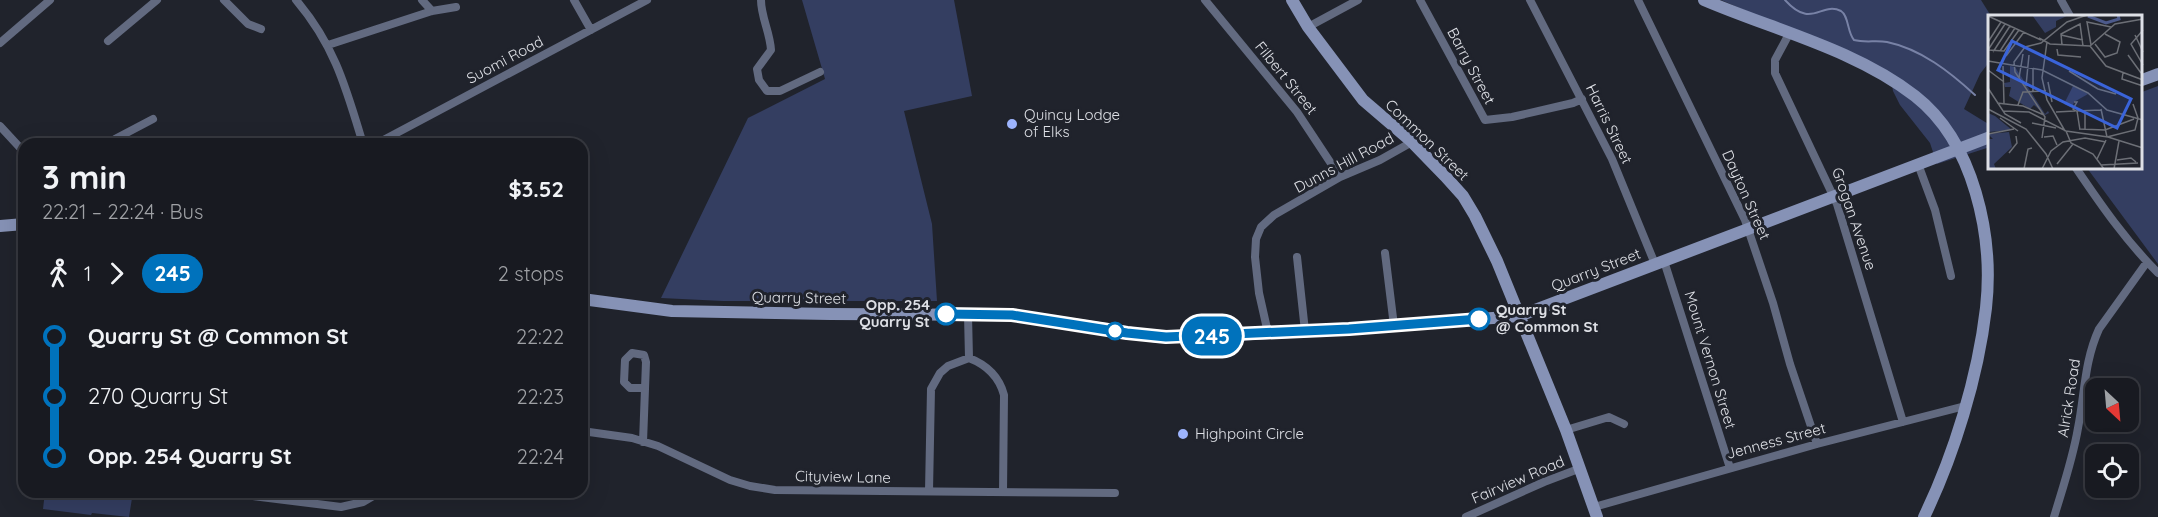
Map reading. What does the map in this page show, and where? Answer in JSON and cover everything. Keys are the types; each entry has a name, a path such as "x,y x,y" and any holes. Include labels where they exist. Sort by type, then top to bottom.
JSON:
{"main road":[{"path":"1704,0 1845,56 1904,89 1936,116 1947,129 1970,176 1983,227 1987,265 1986,307 1979,349 1965,406 1950,453 1924,517"},
{"name":"Common Street","path":"1297,2 1308,27 1363,100 1412,142 1445,176 1469,206 1497,261 1581,468 1596,512"},
{"path":"2143,80 2158,74"},
{"name":"Quarry Street","path":"588,300 672,311 1012,315 1159,336 1394,326 1519,315 1988,138"},
{"path":"0,226 18,224"}],"street":[{"path":"0,43 50,0"},
{"path":"108,41 157,0"},
{"path":"224,0 248,24 261,29"},
{"path":"296,0 328,45 342,75 361,138"},
{"path":"422,0 432,11"},
{"path":"574,0 591,30"},
{"name":"Suomi Road","path":"387,138 647,0"},
{"path":"761,0 771,50 757,69 759,80 767,92 780,91 820,72"},
{"name":"Filbert Street","path":"1205,0 1297,112 1340,177"},
{"path":"1308,27 1358,0"},
{"name":"Barry Street","path":"1420,0 1485,120 1512,117 1573,104 1582,99"},
{"name":"Harris Street","path":"1530,0 1612,159 1660,262"},
{"name":"Dayton Street","path":"1638,0 1749,228 1817,444"},
{"path":"2061,0 2069,15"},
{"path":"328,45 432,11 456,7"},
{"name":"Grogan Avenue","path":"1789,34 1775,60 1775,73 1834,195 1903,422"},
{"path":"117,138 153,119"},
{"path":"0,126 18,146"},
{"name":"Dunns Hill Road","path":"1268,333 1259,293 1255,257 1256,239 1260,227 1274,215 1340,177 1380,160 1412,142"},
{"path":"1918,164 1935,210 1951,276"},
{"path":"2077,170 2105,211 2158,273"},
{"path":"1385,253 1394,326"},
{"path":"1297,257 1305,331"},
{"name":"Mount Vernon Street","path":"1660,262 1730,468"},
{"name":"Alrick Road","path":"2054,517 2073,456 2087,360 2099,329 2147,262"},
{"path":"968,315 969,358"},
{"path":"930,491 931,389 940,373 948,366 969,358 987,368 1001,384 1004,395 1003,492"},
{"path":"643,442 645,388"},
{"name":"Jenness Street","path":"1596,512 1730,468 1965,406"},
{"path":"1566,430 1609,417 1624,424"},
{"name":"Cityview Lane","path":"588,432 632,438 658,446 730,480 775,490 1115,493"},
{"name":"Fairview Road","path":"1466,517 1581,468"},
{"path":"269,498 341,507 370,498"}],"shaded area":[{"path":"802,0 954,0 972,96 904,111 932,224 937,301 723,301 661,298 748,118 825,79"},
{"path":"1721,0 1981,0 1990,15 1988,15 1988,64 1980,74 1964,109 1988,124 1988,148 1937,164 1930,143 1900,105 1893,91 1890,73"},
{"path":"2158,86 2158,264 2088,170 2143,170 2143,92"},
{"path":"44,498 132,498 129,517 43,509"}],"waterway":[{"path":"1785,0 1802,13 1816,13 1828,9 1841,11 1844,13 1854,40 1887,42 1912,50 1945,70 1975,95"}],"bus line":[{"name":"245","path":"946,314 1012,315 1166,337 1349,329 1479,319"}],"place":[{"name":"Quincy Lodge of Elks","path":"1012,124"},
{"name":"Opp. 254 Quarry St","path":"946,314"},
{"name":"Quarry St @ Common St","path":"1479,319"},
{"name":"Highpoint Circle","path":"1183,434"}]}
